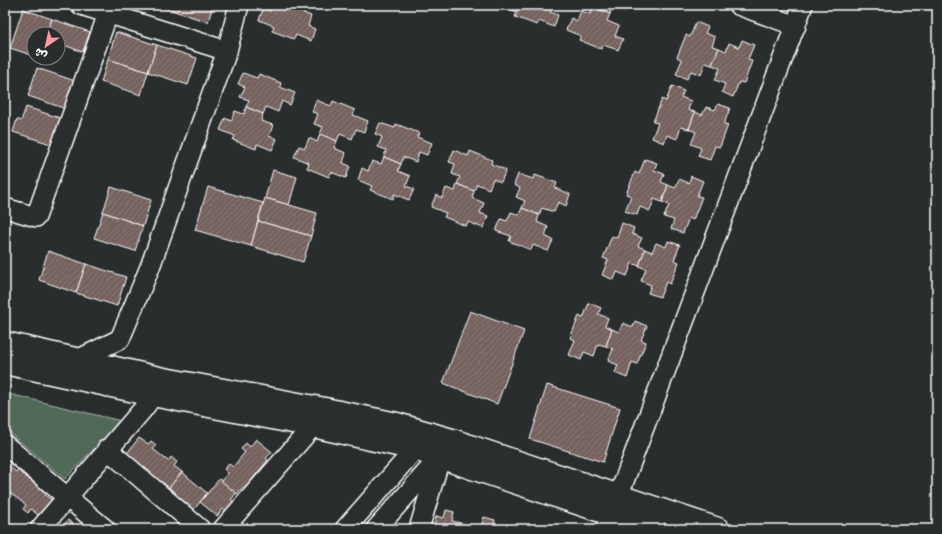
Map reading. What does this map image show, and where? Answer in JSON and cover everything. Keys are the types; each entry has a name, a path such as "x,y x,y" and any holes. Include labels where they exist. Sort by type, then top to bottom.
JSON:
{"street":[{"path":"81,5 110,9 227,51"},
{"path":"79,359 120,339 150,267 227,51 239,5"},
{"path":"738,5 796,26"},
{"path":"612,513 803,5"},
{"path":"5,208 36,217 110,9"},
{"path":"5,342 79,359 156,386"},
{"path":"5,363 156,386 319,418 397,424 422,441 446,448 655,529"},
{"path":"40,529 144,408 156,386"},
{"path":"223,529 319,418"},
{"path":"345,529 422,441"},
{"path":"5,445 105,529"},
{"path":"376,529 446,448"},
{"path":"419,529 446,448"},
{"path":"107,450 200,529"},
{"path":"612,513 718,529"}],"green space":[{"path":"5,393 121,421 65,479 5,429"}],"building":[{"path":"155,5 170,5 168,9"},
{"path":"170,5 213,5 208,22 168,9"},
{"path":"272,5 302,5 299,11 311,16 308,26 315,29 311,41 296,35 294,39 272,31 274,26 259,20 263,9 270,11"},
{"path":"502,5 553,5 550,12 558,15 554,27 539,21 537,25 515,17 517,12"},
{"path":"593,5 627,5 624,12 612,7 610,14 592,7"},
{"path":"592,7 610,14 607,21 619,26 615,36 623,39 618,50 603,45 601,49 579,40 581,36 566,30 571,18 577,21 581,11 590,14"},
{"path":"23,9 52,19 50,26 26,26 26,53 10,48"},
{"path":"52,19 90,32 83,52 66,46 66,26 50,26"},
{"path":"696,22 708,27 705,33 715,37 712,46 719,48 712,65 705,63 701,75 691,71 687,79 676,74 682,60 677,57 686,35 690,37"},
{"path":"116,32 157,45 148,72 108,59"},
{"path":"742,40 754,45 748,59 752,61 744,83 739,82 733,97 722,92 725,84 715,80 720,68 712,65 719,48 726,51 729,43 739,47"},
{"path":"157,45 197,58 188,85 148,72"},
{"path":"108,59 148,72 141,95 101,82"},
{"path":"37,68 75,81 66,109 28,96"},
{"path":"243,73 257,78 259,74 281,83 280,87 295,93 290,105 282,101 278,112 266,107 263,114 246,107 249,100 240,97 245,87 238,84"},
{"path":"672,86 684,91 681,97 691,101 688,110 695,112 689,129 681,127 677,139 667,135 664,143 652,138 658,123 653,122 662,99 666,101"},
{"path":"316,100 331,106 333,101 355,110 353,115 368,121 364,132 356,129 352,139 340,134 337,141 320,134 323,127 314,124 318,114 312,112"},
{"path":"718,104 730,108 724,124 728,125 720,147 715,146 710,160 698,156 701,148 691,144 696,132 689,129 695,112 702,115 706,107 715,110"},
{"path":"26,107 63,119 54,145 13,132 17,119 21,121"},
{"path":"246,107 263,114 261,121 273,125 269,136 277,139 272,150 257,144 256,149 233,140 235,136 220,130 225,118 231,121 235,111 244,114"},
{"path":"380,123 395,128 396,124 419,133 417,137 432,143 427,155 419,152 416,162 403,157 401,164 384,157 386,150 378,147 382,137 375,134"},
{"path":"320,134 337,141 334,148 346,153 343,163 350,166 346,178 331,172 329,177 307,168 309,163 294,157 299,146 305,148 309,138 317,142"},
{"path":"454,150 468,156 470,151 492,160 491,164 506,170 501,182 493,179 489,189 477,184 474,191 457,184 460,177 452,174 455,164 449,162"},
{"path":"384,157 401,164 398,171 410,176 406,186 414,189 409,200 394,194 393,199 370,190 372,186 358,180 362,168 368,171 372,161 381,164"},
{"path":"645,159 657,163 654,170 664,174 661,182 668,185 662,202 654,199 650,211 640,207 637,215 625,211 631,196 626,194 635,172 639,174"},
{"path":"273,170 297,177 289,205 265,198"},
{"path":"518,174 533,179 535,175 557,183 555,188 570,194 566,206 558,202 554,212 542,208 539,215 522,208 525,201 516,197 520,188 514,185"},
{"path":"691,176 703,181 697,196 702,197 693,220 689,218 683,233 671,229 674,220 664,217 669,205 662,202 668,185 675,188 679,179 689,183"},
{"path":"457,184 474,191 472,198 484,203 480,213 488,216 483,228 468,222 466,226 444,217 446,213 431,207 436,195 442,198 446,188 455,191"},
{"path":"111,187 151,200 143,226 103,212"},
{"path":"208,187 263,203 251,246 195,230"},
{"path":"265,198 317,213 311,236 258,221"},
{"path":"522,208 539,215 537,222 548,227 545,236 553,240 548,251 533,245 531,250 509,241 511,236 496,231 501,219 507,221 511,212 519,215"},
{"path":"103,212 143,226 135,251 94,238"},
{"path":"258,221 311,236 303,262 251,246"},
{"path":"622,223 634,228 632,234 642,238 638,246 645,249 639,266 632,263 627,276 617,272 614,280 602,275 608,260 603,258 612,236 617,238"},
{"path":"668,241 680,245 674,260 679,262 670,284 666,282 660,297 648,293 651,285 641,281 646,269 639,266 645,249 652,252 656,243 666,247"},
{"path":"48,251 86,264 76,293 39,280"},
{"path":"86,264 126,277 117,306 76,293"},
{"path":"589,303 601,308 598,314 608,318 605,326 612,329 606,346 598,344 594,356 584,352 581,360 569,355 575,340 570,338 579,316 583,318"},
{"path":"470,311 524,331 497,404 443,383"},
{"path":"635,321 647,326 641,340 646,342 637,364 632,362 627,378 615,373 618,365 608,361 613,349 606,346 612,329 619,332 623,323 633,327"},
{"path":"547,385 620,408 603,462 530,439"},
{"path":"139,438 148,444 151,441 156,445 153,449 168,461 171,457 177,462 174,466 182,472 169,488 162,482 161,484 132,461 134,459 127,453"},
{"path":"256,439 272,452 266,458 268,460 245,488 243,487 237,494 221,481 228,473 224,469 229,464 233,467 245,452 241,449 246,443 250,447"},
{"path":"9,466 16,472 18,470 46,493 45,495 52,500 39,516 31,509 28,513 23,509 26,505 10,493 7,497 5,495 5,472"},
{"path":"182,472 207,493 192,512 173,496 176,493 169,488"},
{"path":"219,479 236,493 231,500 234,502 226,512 223,509 217,516 200,502"},
{"path":"446,510 454,512 452,521 481,528 484,517 495,520 493,529 434,529 436,516 444,518"},
{"path":"68,520 79,529 60,529"}]}
